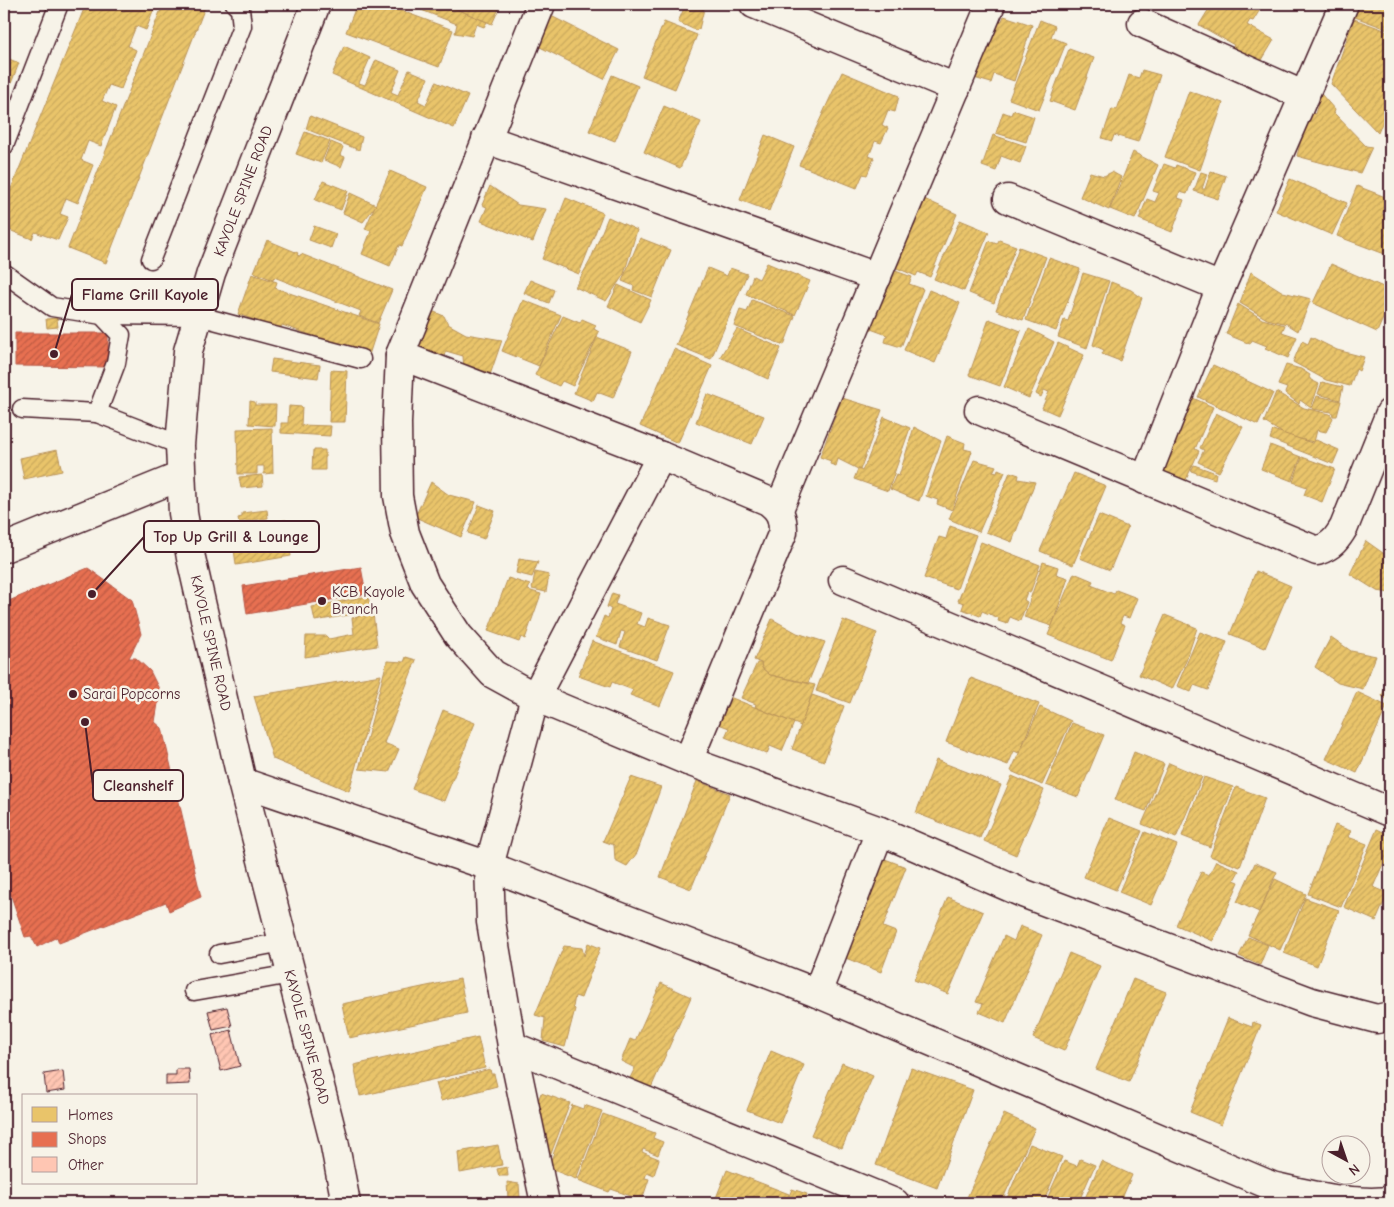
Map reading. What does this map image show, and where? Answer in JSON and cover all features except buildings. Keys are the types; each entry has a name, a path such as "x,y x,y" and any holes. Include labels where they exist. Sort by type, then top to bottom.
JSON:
{"street":[{"name":"KAYOLE SPINE ROAD","path":"316,4 211,273 188,350 180,445 183,513 191,558 242,782 334,1141 346,1203"},
{"path":"542,4 400,355 397,423 398,496 405,533 422,575 458,635 493,674 535,697 688,761 880,831 1025,894 1312,1002 1377,1019 1390,1016"},
{"path":"754,4 956,88"},
{"path":"779,509 991,4"},
{"path":"1145,480 1221,287 1344,4"},
{"path":"1142,23 1305,96"},
{"path":"486,139 877,277"},
{"path":"1008,198 1221,287"},
{"path":"400,355 661,456 768,501 779,509 783,521 783,532 688,761"},
{"path":"979,410 1318,551 1328,548 1336,541 1344,527 1390,413"},
{"path":"545,1203 512,1046 490,922 489,866 535,697 661,456"},
{"path":"4,548 181,476"},
{"path":"843,580 1390,812"},
{"path":"242,782 489,866 817,993 1272,1186 1332,1200 1369,1203 1390,1201"},
{"path":"817,993 880,831"},
{"path":"512,1046 895,1203"}],"lane":[{"path":"4,146 59,4"},
{"path":"151,259 242,26 240,9 235,4"},
{"path":"4,273 52,308 102,315 199,316 361,359"},
{"path":"97,413 116,363 121,335 102,315"},
{"path":"22,409 97,413 180,445"},
{"path":"219,954 283,942"},
{"path":"194,991 290,974"}],"place":[{"name":"Flame Grill Kayole","path":"54,354"},
{"name":"Top Up Grill & Lounge","path":"92,594"},
{"name":"KCB Kayole Branch","path":"322,601"},
{"name":"Sarai Popcorns","path":"73,694"},
{"name":"Cleanshelf","path":"85,722"}]}
